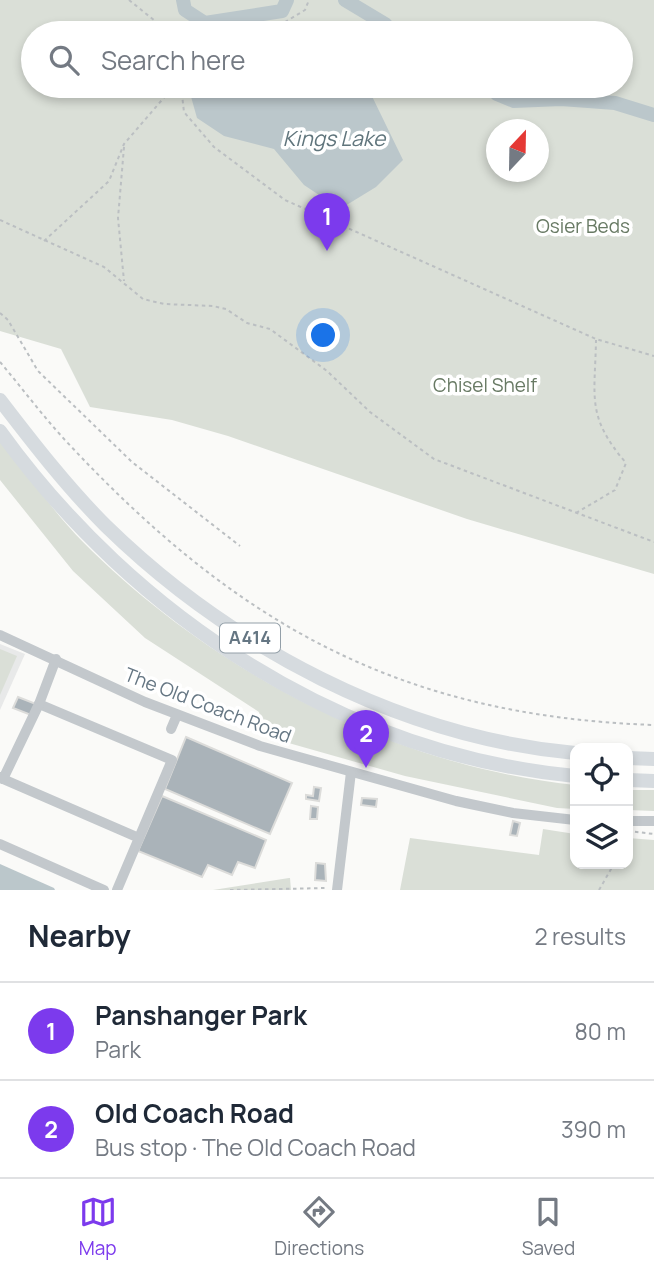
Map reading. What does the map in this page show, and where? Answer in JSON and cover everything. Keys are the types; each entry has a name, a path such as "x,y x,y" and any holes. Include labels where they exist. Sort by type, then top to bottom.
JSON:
{"highway":[{"name":"A414","path":"0,400 53,468 106,525 167,580 231,627 339,687 427,721 499,741 570,752"},
{"name":"A414","path":"0,431 29,471 98,548 159,602 262,672 331,708 416,742 505,764 570,775"},
{"path":"633,758 654,759"},
{"path":"633,780 654,781"}],"street":[{"name":"The Old Coach Road","path":"0,635 177,715 260,746 456,801 513,813 570,819"},
{"path":"55,659 40,704 1,778 139,838"},
{"path":"40,704 172,760 117,890"},
{"path":"171,729 177,715"},
{"path":"337,889 351,772"},
{"path":"633,821 654,821"},
{"path":"0,844 104,890"}],"path":[{"path":"129,0 155,21"},
{"path":"287,21 305,10 309,0"},
{"path":"44,241 109,181 124,144 164,98"},
{"path":"182,98 184,112 214,147 285,200 596,339 654,356"},
{"path":"124,144 118,218 124,282"},
{"path":"0,220 104,267 143,299 164,304 226,309 247,323 270,329 327,371 370,412 433,458 654,542"},
{"path":"0,313 8,320 38,371 132,463 240,546"},
{"path":"575,513 615,490 626,463 598,425 592,392 596,339"},
{"path":"0,362 63,438 159,533 219,583 277,622 365,667 445,694 549,717 654,725"},
{"path":"633,832 654,834"},
{"path":"599,890 611,869"},
{"path":"230,890 285,887 337,889"}],"shaded area":[{"path":"0,644 25,654 0,710"}],"green space":[{"path":"0,0 654,0 654,574 467,519 228,436 172,420 90,407 61,349 0,331"},
{"path":"0,439 72,530 133,589 188,632 247,671 309,705 374,734 440,757 507,774 570,784 570,809 405,776 264,736 259,712 145,638 73,571 0,480"},
{"path":"0,649 17,656 0,695"},
{"path":"633,790 654,790 654,811 633,810"},
{"path":"543,829 570,833 570,869 633,869 633,838 654,840 654,890 400,890 410,838 539,855"},
{"path":"289,878 291,890 213,890"}],"water":[{"name":"Kings Lake","path":"191,98 373,98 403,160 376,187 340,209 304,185 274,149 224,136 197,118"},
{"path":"0,864 54,888 55,890 0,890"}],"building":[{"path":"18,697 36,704 31,715 13,708"},
{"path":"186,737 292,783 270,834 165,789"},
{"path":"314,787 321,788 319,801 306,799 306,795 313,796"},
{"path":"162,796 266,840 255,868 238,862 232,875 208,865 202,877 138,851"},
{"path":"362,798 377,799 376,807 361,805"},
{"path":"311,806 318,807 317,819 310,819"},
{"path":"513,821 520,823 517,836 510,835"},
{"path":"316,863 325,864 326,881 315,880"}],"waterway":[{"path":"183,0 185,10 202,21"},
{"path":"218,21 282,11 287,0"},
{"path":"345,0 380,21"},
{"path":"507,98 514,101 561,99 615,103 654,115"}],"place":[{"name":"Panshanger Park","path":"327,251"},
{"name":"Old Coach Road","path":"366,768"}],"park label":[{"name":"Osier Beds","path":"583,226"},
{"name":"Chisel Shelf","path":"485,385"}]}
